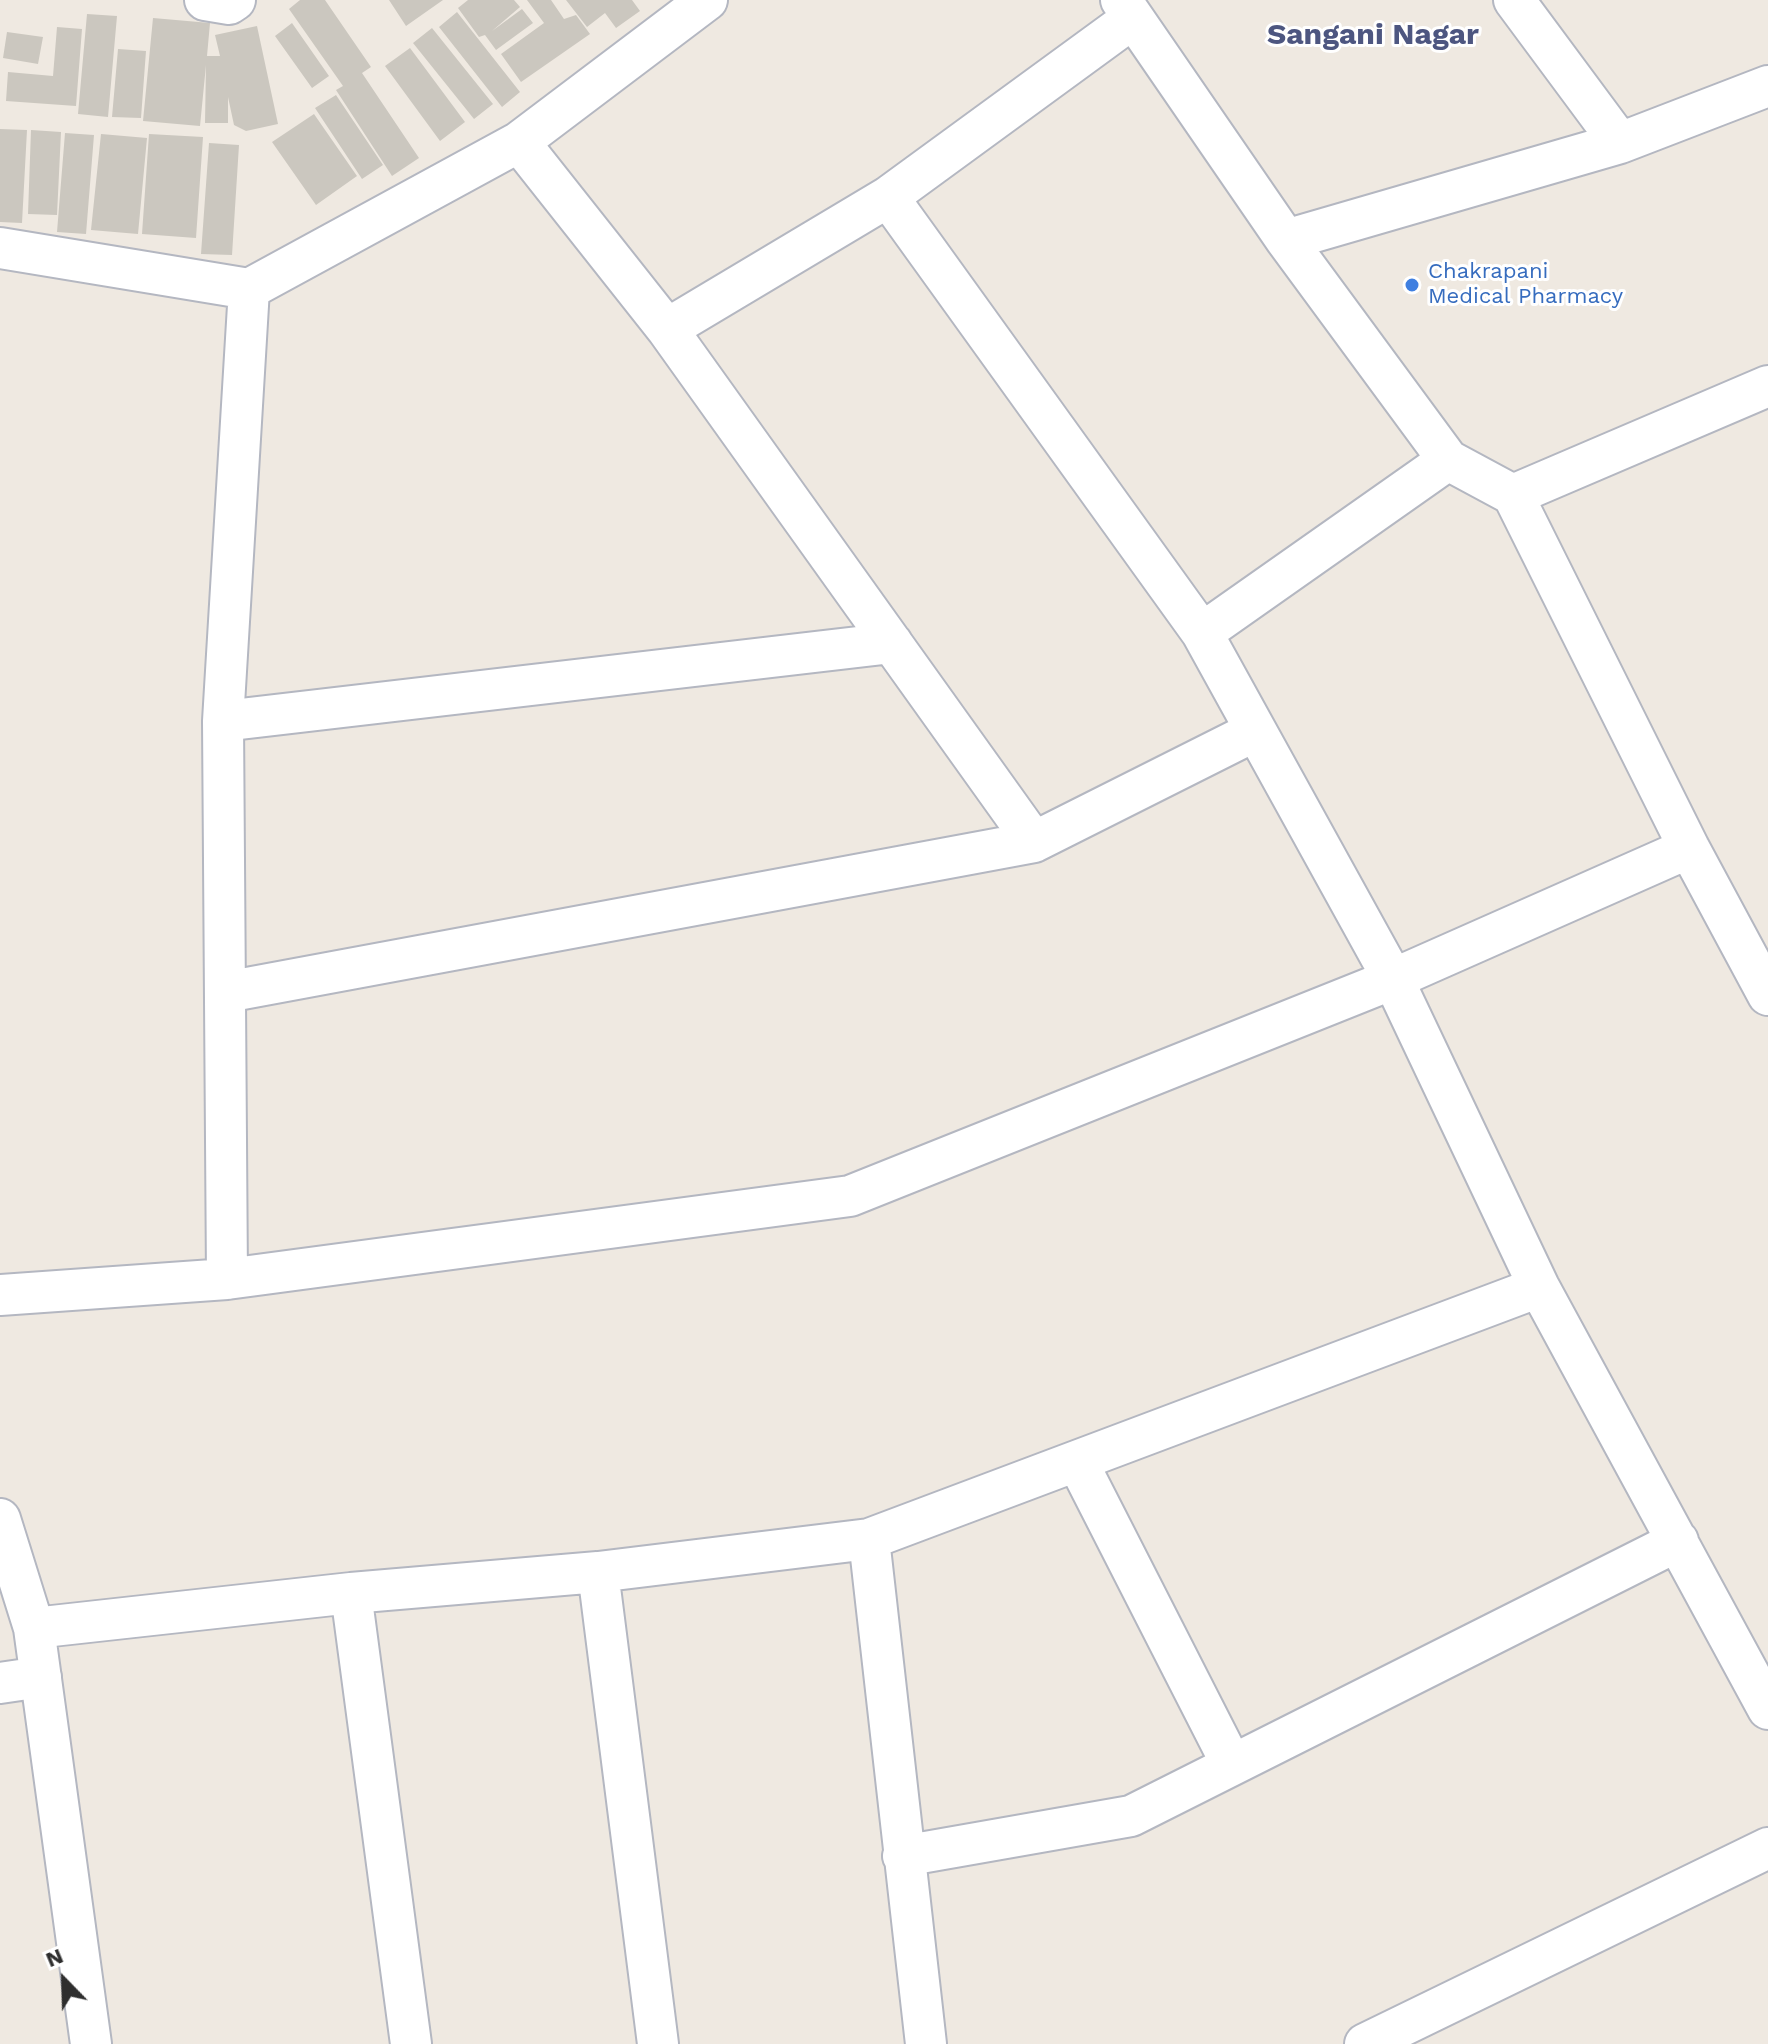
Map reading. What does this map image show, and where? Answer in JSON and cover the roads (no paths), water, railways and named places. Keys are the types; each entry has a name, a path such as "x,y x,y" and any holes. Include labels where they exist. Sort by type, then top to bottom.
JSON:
{"street":[{"path":"205,0 229,4 235,0"},
{"path":"0,248 249,289 519,142 707,0"},
{"path":"1514,0 1620,143"},
{"path":"667,329 888,197 1127,9 1286,240 1448,460 1513,495 1689,848 1768,995"},
{"path":"1286,240 1620,143 1768,86"},
{"path":"519,142 667,329 1034,842"},
{"path":"888,197 1202,633 1393,979 1539,1287 1768,1709"},
{"path":"227,1279 223,721 249,289"},
{"path":"1513,495 1768,386"},
{"path":"1202,633 1448,460"},
{"path":"223,721 892,643"},
{"path":"226,992 1034,842 1255,731"},
{"path":"0,1295 227,1279 850,1196 1393,979 1689,848"},
{"path":"34,1628 351,1593 598,1572 869,1539 1539,1287"},
{"path":"1077,1461 1232,1765"},
{"path":"0,1519 34,1628 91,2044"},
{"path":"869,1539 926,2044"},
{"path":"903,1856 1131,1816 1678,1541"},
{"path":"598,1572 658,2044"},
{"path":"351,1593 411,2044"},
{"path":"0,1683 41,1677"},
{"path":"1365,2044 1768,1848"}],"place":[{"name":"Chakrapani Medical Pharmacy","path":"1412,285"}],"district":[{"name":"Sangani Nagar","path":"1373,35"}]}
